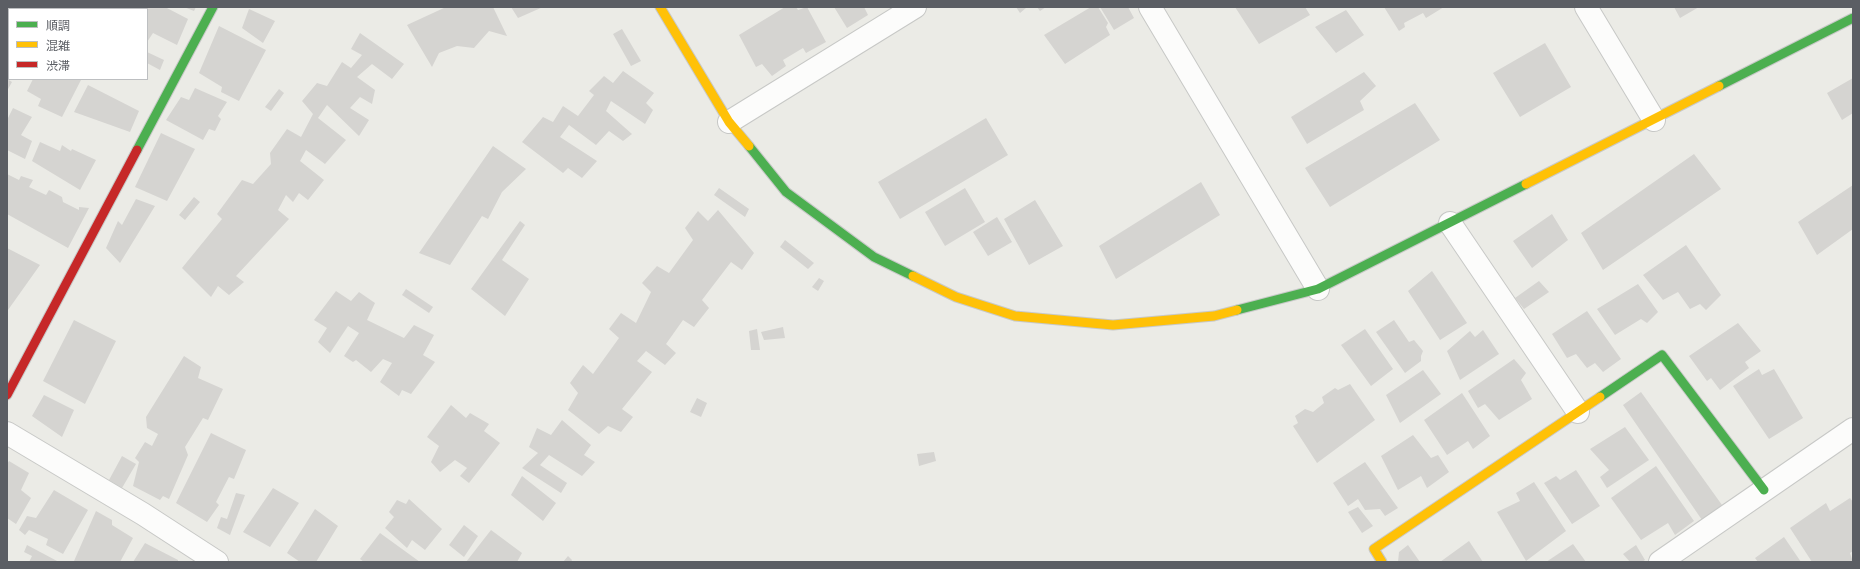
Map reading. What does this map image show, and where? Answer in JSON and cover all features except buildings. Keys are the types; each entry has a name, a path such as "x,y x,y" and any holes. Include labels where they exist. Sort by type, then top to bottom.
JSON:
{"street":[{"path":"7,396 213,7"},
{"path":"660,7 730,122 786,192 874,258 956,297 1015,316 1112,325 1214,316 1318,289 1853,18"},
{"path":"730,122 915,7"},
{"path":"1150,7 1318,289"},
{"path":"1586,7 1654,120"},
{"path":"1450,223 1578,412"},
{"path":"1382,562 1374,549 1662,355 1764,490"},
{"path":"1660,562 1853,429"},
{"path":"7,433 143,514 217,562"}],"traffic: fast":[{"path":"137,150 213,7"},
{"path":"1719,86 1853,18"},
{"path":"749,146 786,192 874,257 913,276"},
{"path":"1237,310 1318,289 1526,184"},
{"path":"1600,397 1662,355 1764,490"}],"traffic: slow":[{"path":"660,7 729,122 749,146"},
{"path":"1526,184 1719,86"},
{"path":"913,276 956,297 1015,316 1113,325 1214,316 1237,310"},
{"path":"1382,562 1374,549 1600,397"}],"traffic: jam":[{"path":"7,395 137,150"}]}
